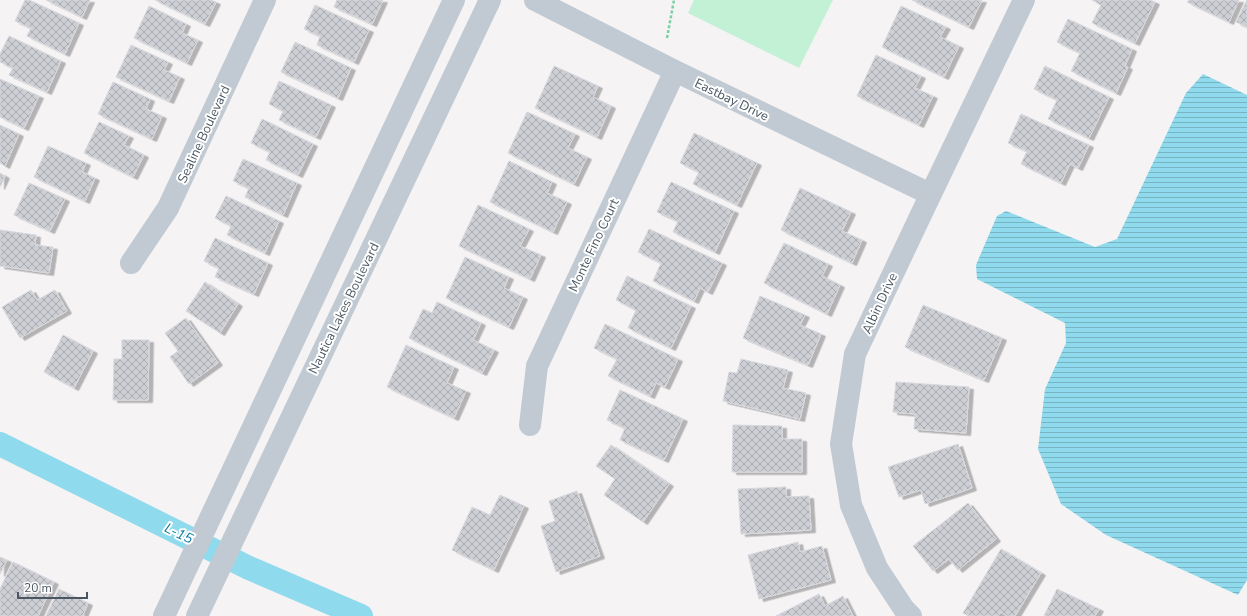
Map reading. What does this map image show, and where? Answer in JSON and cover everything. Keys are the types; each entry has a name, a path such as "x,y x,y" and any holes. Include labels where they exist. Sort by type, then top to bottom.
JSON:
{"street":[{"name":"Sealine Boulevard","path":"131,263 168,208 266,0"},
{"path":"164,616 454,0"},
{"name":"Nautica Lakes Boulevard","path":"199,611 490,0"},
{"name":"Eastbay Drive","path":"535,0 675,71 930,194"},
{"name":"Albin Drive","path":"911,616 904,609 877,568 851,505 840,444 855,354 930,194 1024,0"},
{"name":"Monte Fino Court","path":"530,425 538,366 675,71"}],"path":[{"path":"667,38 674,0"}],"green space":[{"path":"694,0 833,0 799,68 688,13"}],"water":[{"path":"1203,74 1247,95 1247,580 1238,595 1106,535 1061,504 1038,449 1045,389 1066,343 1065,323 977,279 976,265 997,216 1006,211 1095,247 1117,239 1186,93"}],"building":[{"path":"25,0 29,0 79,23 65,54 27,36 31,28 15,21"},
{"path":"46,0 90,0 82,17"},
{"path":"155,0 211,0 216,2 205,24"},
{"path":"337,0 383,0 372,24 334,7"},
{"path":"912,0 982,0 969,27"},
{"path":"1092,0 1150,0 1155,2 1135,43 1092,23 1101,5"},
{"path":"1189,0 1239,0 1229,22 1187,2"},
{"path":"1247,0 1247,27 1236,22"},
{"path":"315,5 369,30 354,62 317,45 320,36 304,29"},
{"path":"149,6 186,24 182,33 198,40 187,63 134,38"},
{"path":"901,6 946,27 940,37 959,46 944,77 882,47"},
{"path":"1068,19 1132,49 1125,66 1128,67 1116,93 1071,71 1080,53 1057,42"},
{"path":"9,36 61,61 47,92 9,75 13,68 0,62 0,54"},
{"path":"295,42 351,68 338,98 281,72"},
{"path":"131,45 168,62 164,70 180,77 169,101 116,77"},
{"path":"876,55 921,76 915,88 933,96 919,125 857,96"},
{"path":"554,66 598,86 593,97 611,106 597,137 535,108"},
{"path":"1045,66 1109,97 1089,138 1048,119 1057,100 1034,89"},
{"path":"0,79 39,96 24,128 0,117"},
{"path":"279,81 331,105 316,137 279,120 283,111 269,104"},
{"path":"113,82 150,99 146,109 162,116 152,139 98,114"},
{"path":"527,112 575,134 568,148 587,157 574,184 508,153"},
{"path":"1021,114 1089,145 1078,168 1070,164 1061,183 1021,164 1027,151 1008,143"},
{"path":"262,119 313,144 298,175 266,160 270,152 251,143"},
{"path":"99,122 129,136 124,145 144,155 133,177 84,153"},
{"path":"0,125 19,134 5,166 0,163"},
{"path":"694,133 757,163 737,205 693,184 699,172 680,163"},
{"path":"48,146 86,163 82,172 95,178 85,201 34,177"},
{"path":"243,159 297,183 283,215 245,197 249,188 233,181"},
{"path":"509,161 552,182 547,193 567,202 553,232 490,202"},
{"path":"0,173 5,176 0,187"},
{"path":"671,182 734,211 715,252 673,232 678,221 657,212"},
{"path":"29,183 65,199 50,231 14,215"},
{"path":"800,188 851,212 842,231 862,240 852,263 781,230"},
{"path":"226,196 279,221 265,253 227,235 231,226 215,218"},
{"path":"478,205 529,229 520,246 541,255 530,279 459,246"},
{"path":"649,229 722,263 708,292 700,288 694,301 653,281 661,263 638,252"},
{"path":"0,230 36,235 35,245 53,247 49,273 0,266"},
{"path":"215,238 268,263 254,294 215,277 219,268 204,261"},
{"path":"784,243 828,264 822,276 840,285 827,314 764,283"},
{"path":"465,257 509,277 504,288 523,297 509,327 446,298"},
{"path":"627,276 691,306 671,348 628,328 636,310 616,300"},
{"path":"205,282 238,304 220,333 186,311"},
{"path":"31,290 37,300 55,290 67,311 20,338 2,307"},
{"path":"760,296 805,315 800,325 821,334 808,365 743,338"},
{"path":"437,302 481,323 473,340 494,350 482,373 409,338 423,309 432,313"},
{"path":"923,305 1002,338 984,380 905,347"},
{"path":"186,318 218,363 189,384 170,357 178,351 165,333"},
{"path":"605,324 678,359 665,387 656,383 650,396 608,376 617,359 594,348"},
{"path":"63,335 93,351 74,388 44,372"},
{"path":"122,340 149,340 148,400 113,400 114,359 122,359"},
{"path":"406,345 454,367 447,383 466,391 454,418 387,387"},
{"path":"741,359 788,370 783,388 806,393 800,419 723,401 729,372 737,373"},
{"path":"896,382 969,387 966,433 914,429 915,414 893,412"},
{"path":"620,390 683,419 664,460 620,440 625,428 607,420"},
{"path":"733,425 782,426 782,439 802,439 802,472 732,472"},
{"path":"958,444 972,488 925,504 921,490 899,497 888,467"},
{"path":"611,445 669,484 643,522 604,495 615,479 596,466"},
{"path":"786,487 786,497 809,496 811,530 741,534 738,489"},
{"path":"577,491 600,556 556,572 541,526 555,521 549,501"},
{"path":"500,495 524,506 494,570 452,550 472,507 490,515"},
{"path":"968,503 996,539 958,570 949,559 933,571 913,546"},
{"path":"798,542 800,552 822,546 831,580 759,599 748,555"},
{"path":"1001,549 1041,573 1015,616 1007,616 1001,612 998,616 969,616 963,613"},
{"path":"0,557 7,560 0,574"},
{"path":"13,562 54,582 38,616 0,616 0,589"},
{"path":"59,589 88,603 83,615 85,616 46,616"},
{"path":"1057,589 1099,609 1095,616 1044,616"},
{"path":"819,594 825,606 843,596 853,616 776,616"}],"waterway":[{"name":"L-15","path":"0,444 249,568 361,616"}]}
